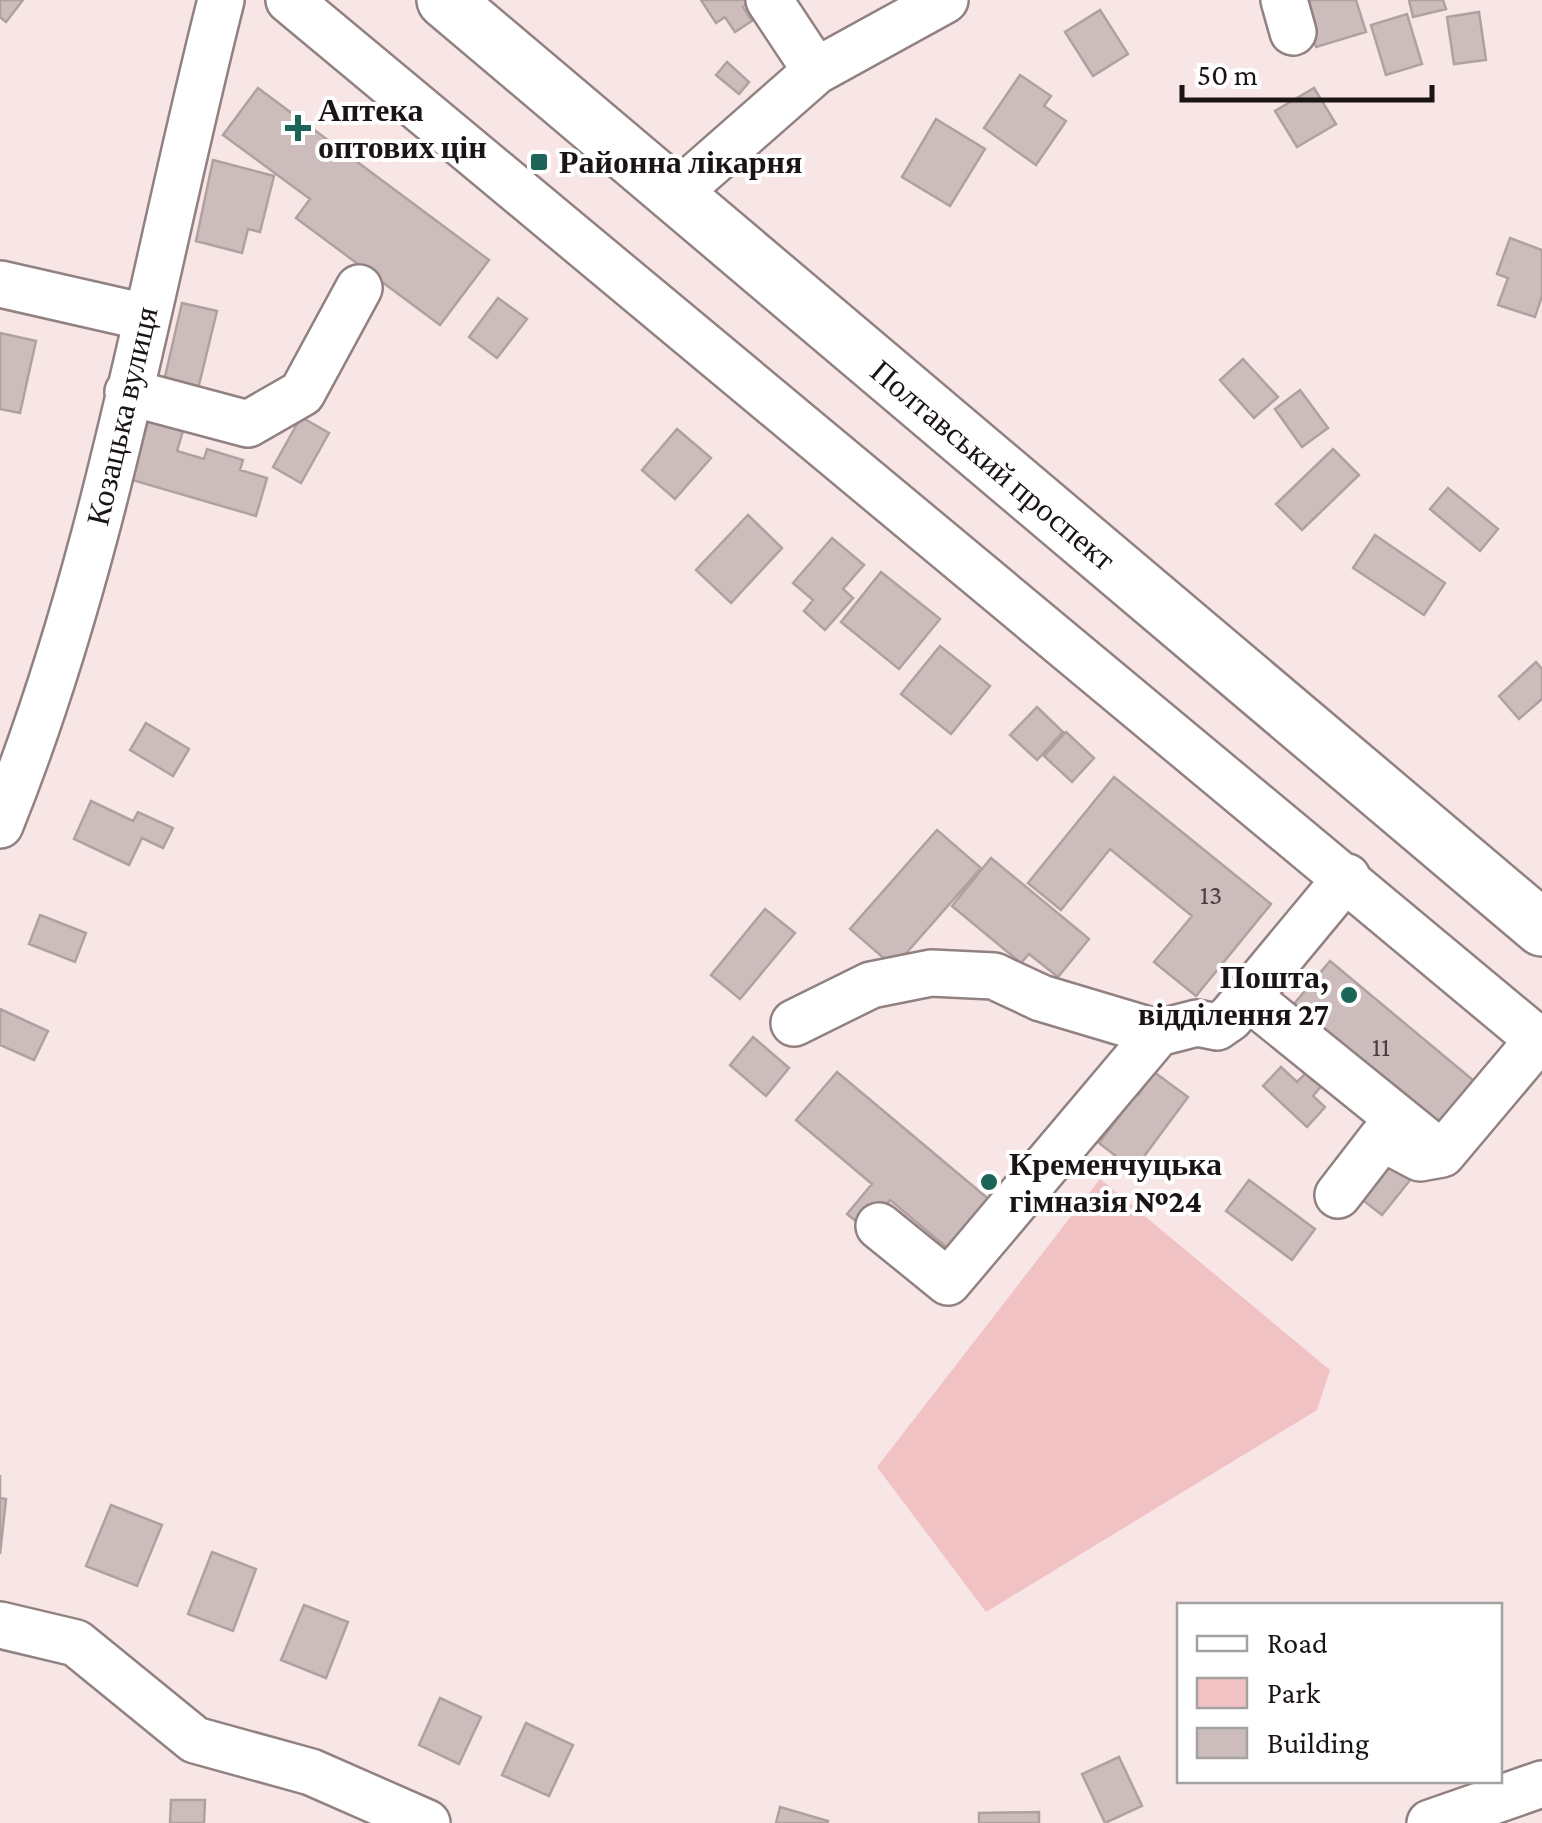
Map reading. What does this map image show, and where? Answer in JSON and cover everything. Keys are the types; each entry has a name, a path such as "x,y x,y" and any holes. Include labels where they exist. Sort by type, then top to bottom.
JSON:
{"highway":[{"name":"Полтавський проспект","path":"445,0 1542,928"}],"street":[{"name":"Козацька вулиця","path":"0,824 60,661 99,522 221,0"},
{"path":"289,0 1095,675 1347,877 1540,1041 1442,1154 1420,1158 1382,1138 1338,1195"},
{"path":"769,0 816,72"},
{"path":"675,195 816,72 945,0"},
{"path":"0,284 144,317"},
{"path":"128,392 248,424 302,393 359,288"},
{"path":"794,1023 871,984 930,973 994,976 1040,998 1158,1033 1197,1023 1217,1027 1248,997 1347,877"},
{"path":"1248,997 1442,1154"},
{"path":"879,1226 948,1282 1158,1033"},
{"path":"0,1625 19,1626 76,1643 195,1740 310,1772 427,1823"},
{"path":"1430,1823 1542,1784"}],"green space":[{"path":"1100,1179 1330,1370 1317,1410 986,1612 877,1467"}],"building":[{"path":"0,0 23,0 6,22 0,17"},
{"path":"701,0 753,0 743,7 752,21 735,32 725,17 716,23"},
{"path":"1301,0 1356,0 1366,32 1316,47"},
{"path":"1409,0 1443,0 1446,9 1413,17"},
{"path":"1100,10 1128,54 1093,76 1065,32"},
{"path":"1479,12 1486,60 1454,64 1447,17"},
{"path":"1407,14 1422,64 1386,75 1371,25"},
{"path":"727,62 749,82 739,94 716,75"},
{"path":"1020,75 1051,96 1044,106 1066,121 1036,165 984,128"},
{"path":"258,88 489,260 440,325 296,218 310,199 223,135"},
{"path":"1314,88 1336,124 1297,147 1275,111"},
{"path":"936,119 985,149 950,206 902,177"},
{"path":"213,160 274,176 260,232 248,229 242,253 196,241"},
{"path":"1510,238 1542,250 1542,296 1535,317 1498,305 1508,278 1497,274"},
{"path":"498,298 527,319 497,358 469,337"},
{"path":"182,303 217,311 198,389 164,381"},
{"path":"0,333 36,341 20,413 0,409"},
{"path":"1243,359 1278,397 1254,418 1220,380"},
{"path":"1300,390 1328,428 1302,447 1275,409"},
{"path":"150,414 185,424 177,451 204,459 207,449 243,460 240,470 267,478 256,516 132,480"},
{"path":"301,417 329,433 301,483 273,467"},
{"path":"677,429 711,458 675,499 642,470"},
{"path":"1333,449 1359,475 1302,530 1276,504"},
{"path":"1448,488 1498,529 1480,551 1430,509"},
{"path":"748,515 782,548 731,603 696,570"},
{"path":"1375,535 1445,583 1424,615 1353,568"},
{"path":"832,538 864,565 843,589 853,598 825,630 804,611 813,600 793,583"},
{"path":"881,572 940,619 899,669 841,622"},
{"path":"940,646 990,686 951,734 901,694"},
{"path":"1536,662 1542,669 1542,699 1519,719 1499,696"},
{"path":"1037,707 1063,732 1037,760 1010,735"},
{"path":"146,723 189,749 173,776 130,750"},
{"path":"1066,732 1094,758 1072,782 1044,756"},
{"path":"1114,777 1271,904 1196,996 1154,962 1192,916 1110,849 1061,910 1028,883"},
{"path":"91,801 133,821 138,812 173,828 163,848 142,838 129,865 74,839"},
{"path":"937,830 981,868 894,967 850,929"},
{"path":"991,858 1089,939 1058,977 1029,954 1021,963 952,906"},
{"path":"765,909 795,933 740,999 711,975"},
{"path":"40,915 86,933 75,962 29,944"},
{"path":"1330,961 1474,1081 1433,1131 1288,1011"},
{"path":"0,1009 48,1031 34,1060 0,1045"},
{"path":"753,1037 789,1068 766,1096 730,1065"},
{"path":"1281,1067 1297,1082 1308,1071 1322,1085 1313,1096 1325,1107 1307,1127 1263,1086"},
{"path":"837,1072 998,1207 957,1256 890,1200 866,1229 847,1214 872,1184 796,1120"},
{"path":"1154,1072 1188,1097 1134,1170 1099,1143 1121,1114 1110,1107 1126,1086 1138,1095"},
{"path":"1387,1152 1415,1174 1382,1215 1355,1194"},
{"path":"1249,1180 1315,1229 1292,1260 1226,1211"},
{"path":"0,1498 6,1499 0,1554"},
{"path":"111,1505 162,1525 137,1586 86,1566"},
{"path":"212,1552 256,1569 233,1631 188,1614"},
{"path":"304,1605 348,1622 326,1678 281,1660"},
{"path":"440,1698 481,1717 459,1764 419,1745"},
{"path":"526,1723 573,1745 549,1796 502,1775"},
{"path":"1119,1757 1142,1806 1105,1823 1082,1774"},
{"path":"171,1800 205,1800 204,1823 170,1823"},
{"path":"780,1807 828,1821 776,1823"},
{"path":"1039,1812 1039,1823 979,1823 979,1813"}],"place":[{"name":"Аптека оптових цін","path":"298,128"},
{"name":"Районна лікарня","path":"539,162"},
{"name":"Пошта, відділення 27","path":"1349,995"},
{"name":"Кременчуцька гімназія №24","path":"989,1182"}]}
